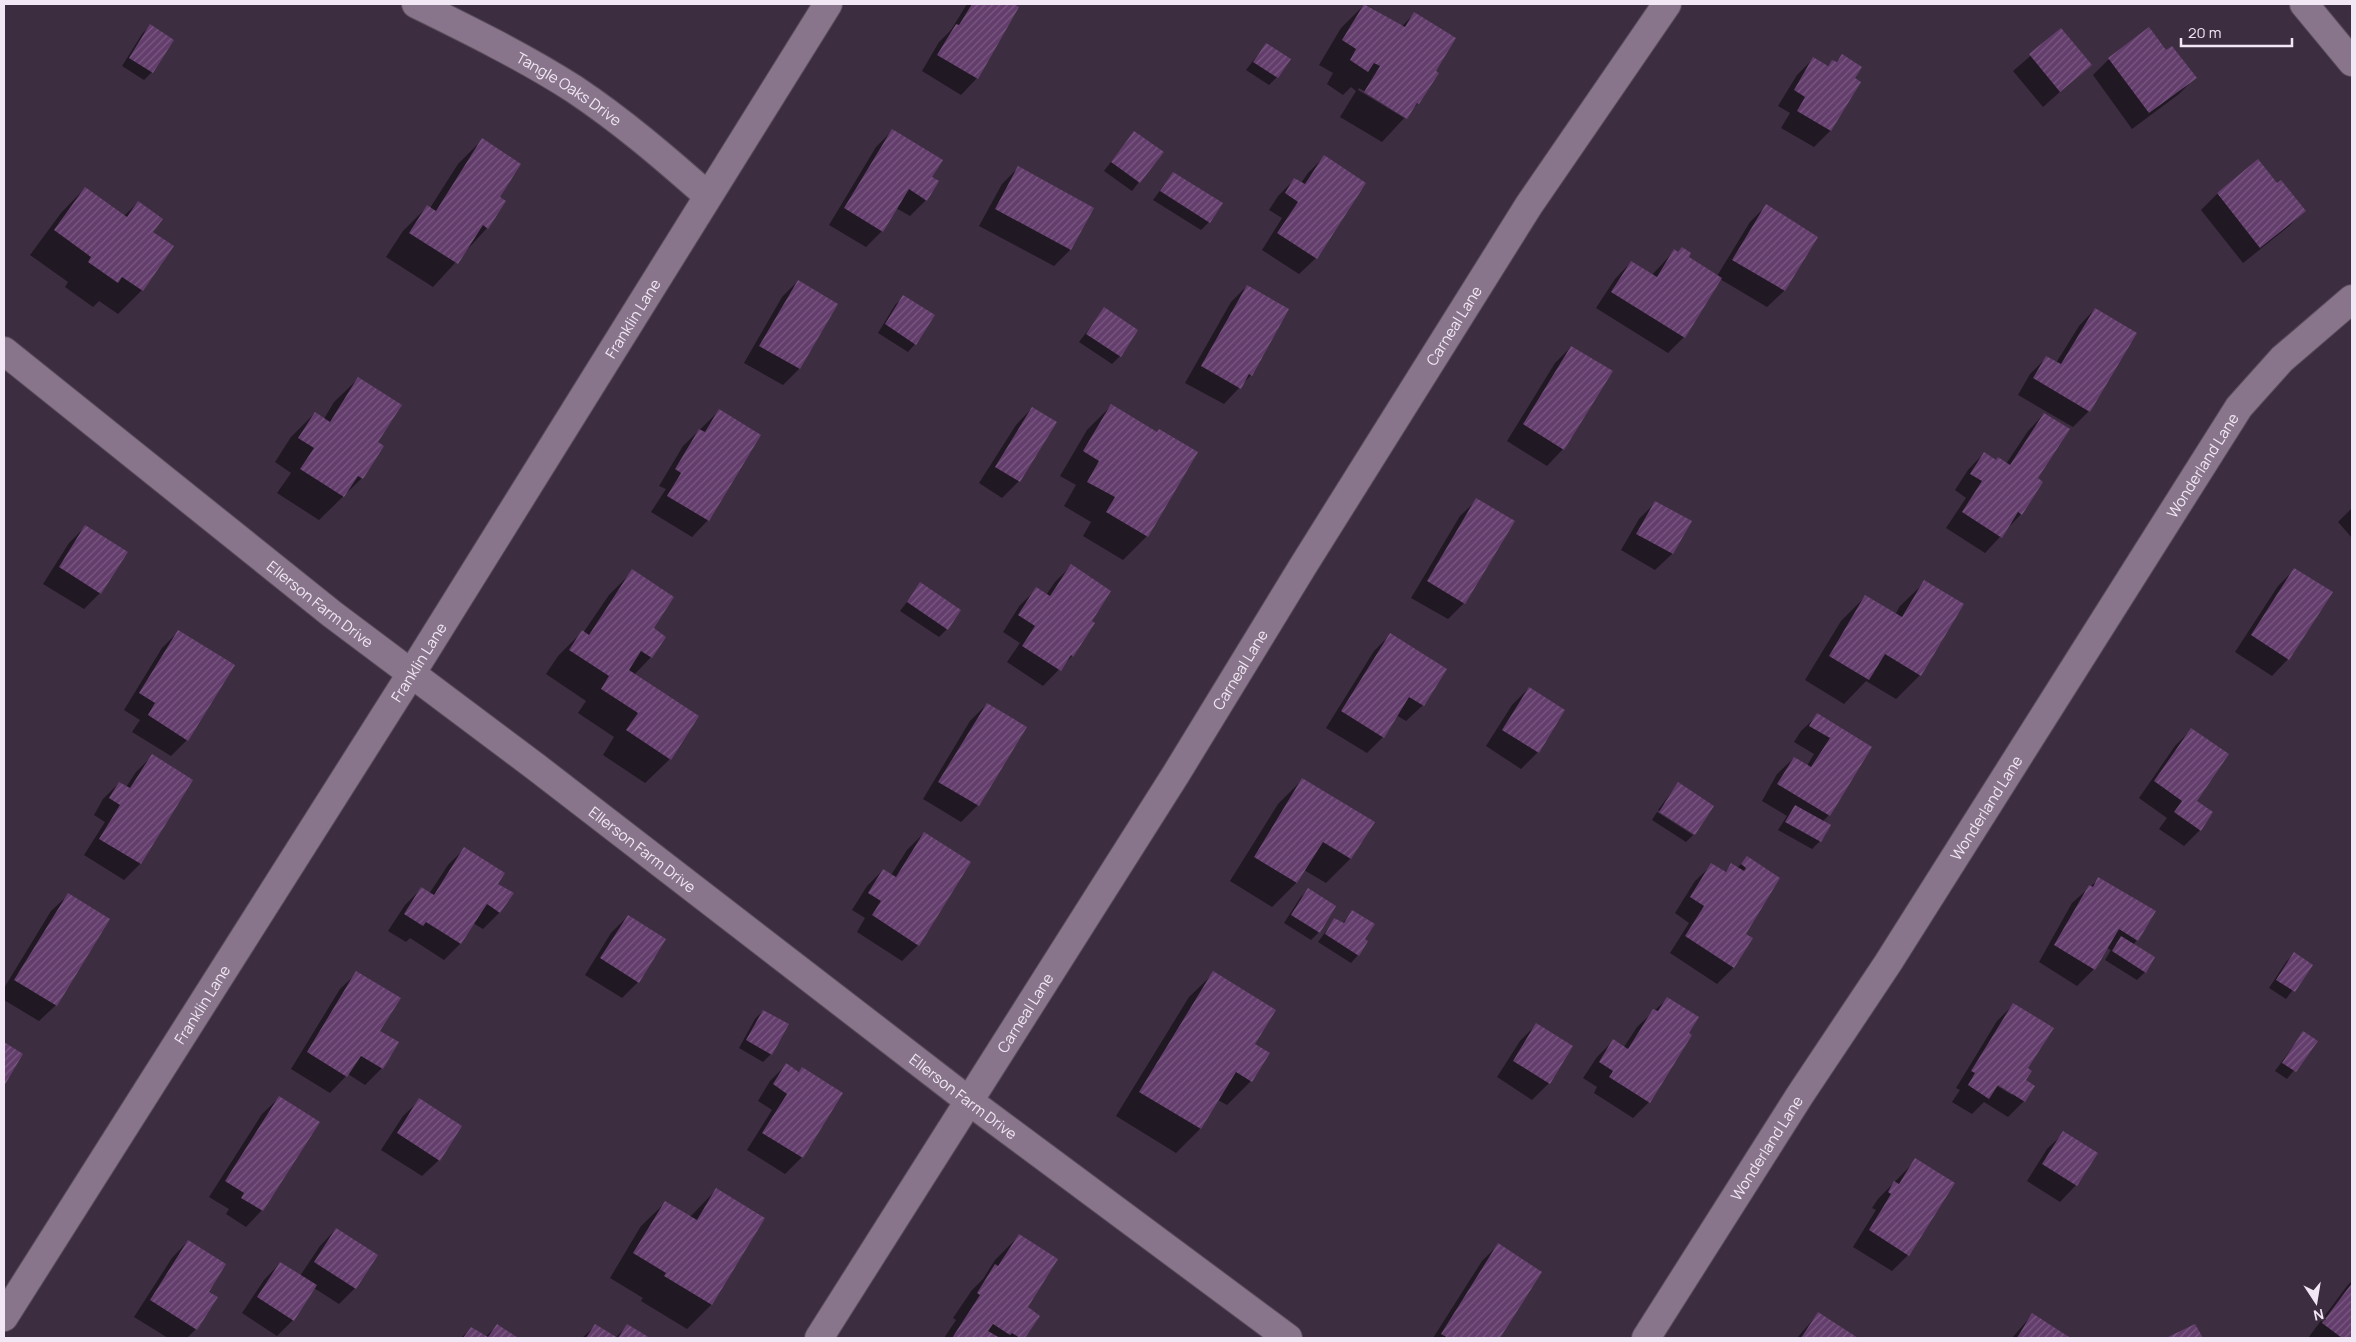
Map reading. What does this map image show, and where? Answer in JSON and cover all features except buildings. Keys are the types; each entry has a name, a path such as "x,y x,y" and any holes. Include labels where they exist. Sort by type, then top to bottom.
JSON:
{"street":[{"name":"Tangle Oaks Drive","path":"416,4 473,33 573,89 643,138 708,196"},
{"name":"Franklin Lane","path":"4,1317 411,674 828,4"},
{"name":"Carneal Lane","path":"819,1338 1176,774 1302,566 1528,205 1667,4"},
{"path":"2304,4 2352,62"},
{"name":"Wonderland Lane","path":"1646,1338 1800,1095 1893,955 2239,407 2282,359 2352,299"},
{"name":"Ellerson Farm Drive","path":"4,351 332,614 536,767 969,1101 1288,1338"}]}
